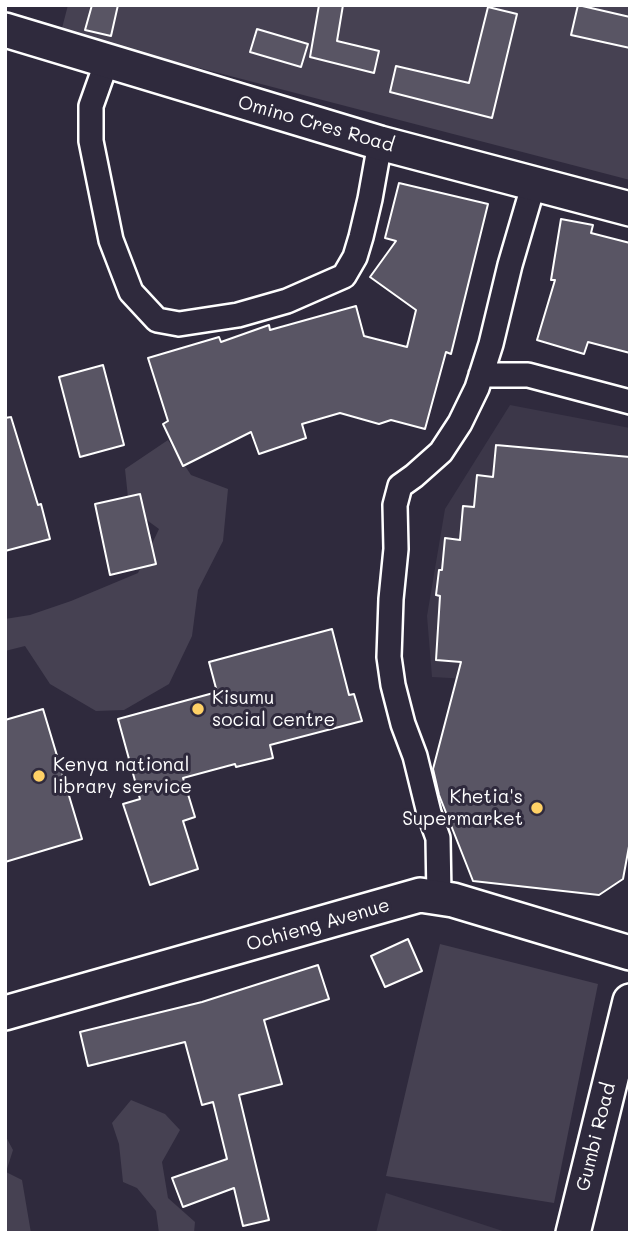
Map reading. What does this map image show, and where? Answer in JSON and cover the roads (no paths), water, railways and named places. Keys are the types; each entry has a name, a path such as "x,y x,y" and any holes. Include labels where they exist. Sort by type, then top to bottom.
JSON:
{"street":[{"name":"Omino Cres Road","path":"12,23 107,61 380,143 630,209"},
{"path":"107,61 91,106 91,142 111,240 131,292 157,320 179,324 238,315 287,301 344,276 355,257 361,237 380,143"},
{"path":"439,897 438,838 403,724 389,657 389,620 396,549 394,505 400,486 441,452 460,423 477,388 534,183"},
{"path":"481,375 528,375 630,402"},
{"name":"Ochieng Avenue","path":"5,1013 420,895 439,897 630,953"},
{"name":"Gumbi Road","path":"573,1233 630,1001"}],"place":[{"name":"Kisumu social centre","path":"198,709"},
{"name":"Kenya national library service","path":"39,776"},
{"name":"Khetia's Supermarket","path":"537,808"}]}
